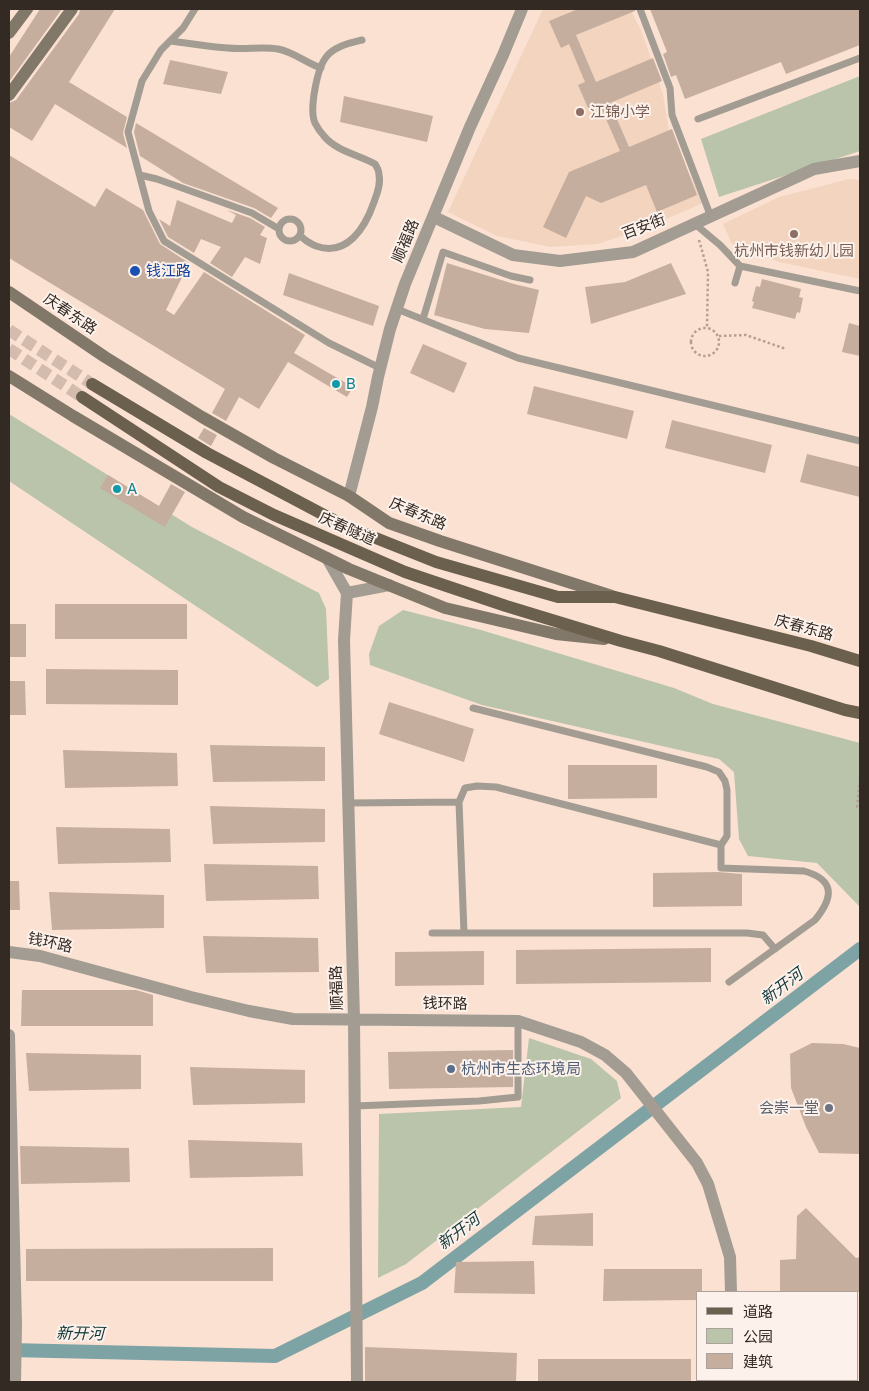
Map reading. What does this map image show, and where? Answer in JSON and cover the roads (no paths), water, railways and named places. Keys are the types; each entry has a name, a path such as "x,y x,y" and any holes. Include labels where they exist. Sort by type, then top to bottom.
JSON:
{"main road":[{"path":"9,33 27,9"},
{"path":"9,95 72,9"},
{"name":"庆春东路","path":"12,296 202,417 274,458 348,496 389,523 440,542 615,597 766,634 860,661"},
{"path":"9,376 243,517 349,569 389,585 454,610 556,634 621,641 659,651 860,713"},
{"name":"庆春隧道","path":"92,384 207,453 343,525 436,562 558,597 615,597"},
{"name":"庆春隧道","path":"82,398 219,487 274,515 405,572 506,606 621,641"}],"street":[{"name":"顺福路","path":"348,496 372,407 380,368 405,284 470,127 522,9"},
{"name":"百安街","path":"434,217 513,255 560,261 633,252 814,169 860,161"},
{"path":"327,558 347,593 389,585"},
{"name":"顺福路","path":"347,593 344,640 354,1019 357,1382"},
{"name":"钱环路","path":"9,952 40,956 249,1011 293,1019 518,1021 581,1042 605,1055 626,1073 697,1163 708,1184 730,1257 731,1291"},
{"path":"9,1035 16,1325 14,1382"}],"lane":[{"path":"195,9 183,28 161,50 142,81 128,132 149,211 164,241 329,343 380,368"},
{"path":"640,9 670,88 672,115 711,217"},
{"path":"300,235 306,242 323,248 336,249 359,232 370,213 378,189 380,176 375,164 341,149 325,138 314,122 313,104 321,68 327,55 343,44 362,40"},
{"path":"170,41 227,48 279,49 292,53 310,64 321,68"},
{"path":"698,119 860,58"},
{"path":"140,175 157,179 252,213 279,229"},
{"path":"290,219 296,221 301,230 300,235 290,241 284,239 280,235 279,229 281,224 285,220 290,219"},
{"path":"695,224 720,245 740,266 860,291"},
{"path":"423,319 443,252 511,276 530,280"},
{"path":"735,283 740,266"},
{"path":"397,309 518,358 860,441"},
{"path":"473,708 707,767 719,772 725,780 727,790 727,836 722,845 721,868 804,871 815,874 826,884 830,894 826,907 815,920 729,982"},
{"path":"464,933 459,802 465,788 477,786 496,787 722,845"},
{"path":"348,803 459,802"},
{"path":"432,932 747,933 763,935 775,949"},
{"path":"355,1106 479,1101 518,1096 518,1021"}],"waterway":[{"name":"新开河","path":"9,1350 275,1356 422,1283 860,949"}],"tunnel":[{"path":"9,330 92,384"},
{"path":"9,349 82,397"}],"place":[{"name":"江锦小学","path":"580,112"},
{"name":"杭州市钱新幼儿园","path":"794,234"},
{"name":"钱江路","path":"135,271"},
{"name":"B","path":"336,384"},
{"name":"A","path":"117,489"},
{"name":"杭州市生态环境局","path":"451,1069"},
{"name":"会崇一堂","path":"829,1108"}]}
